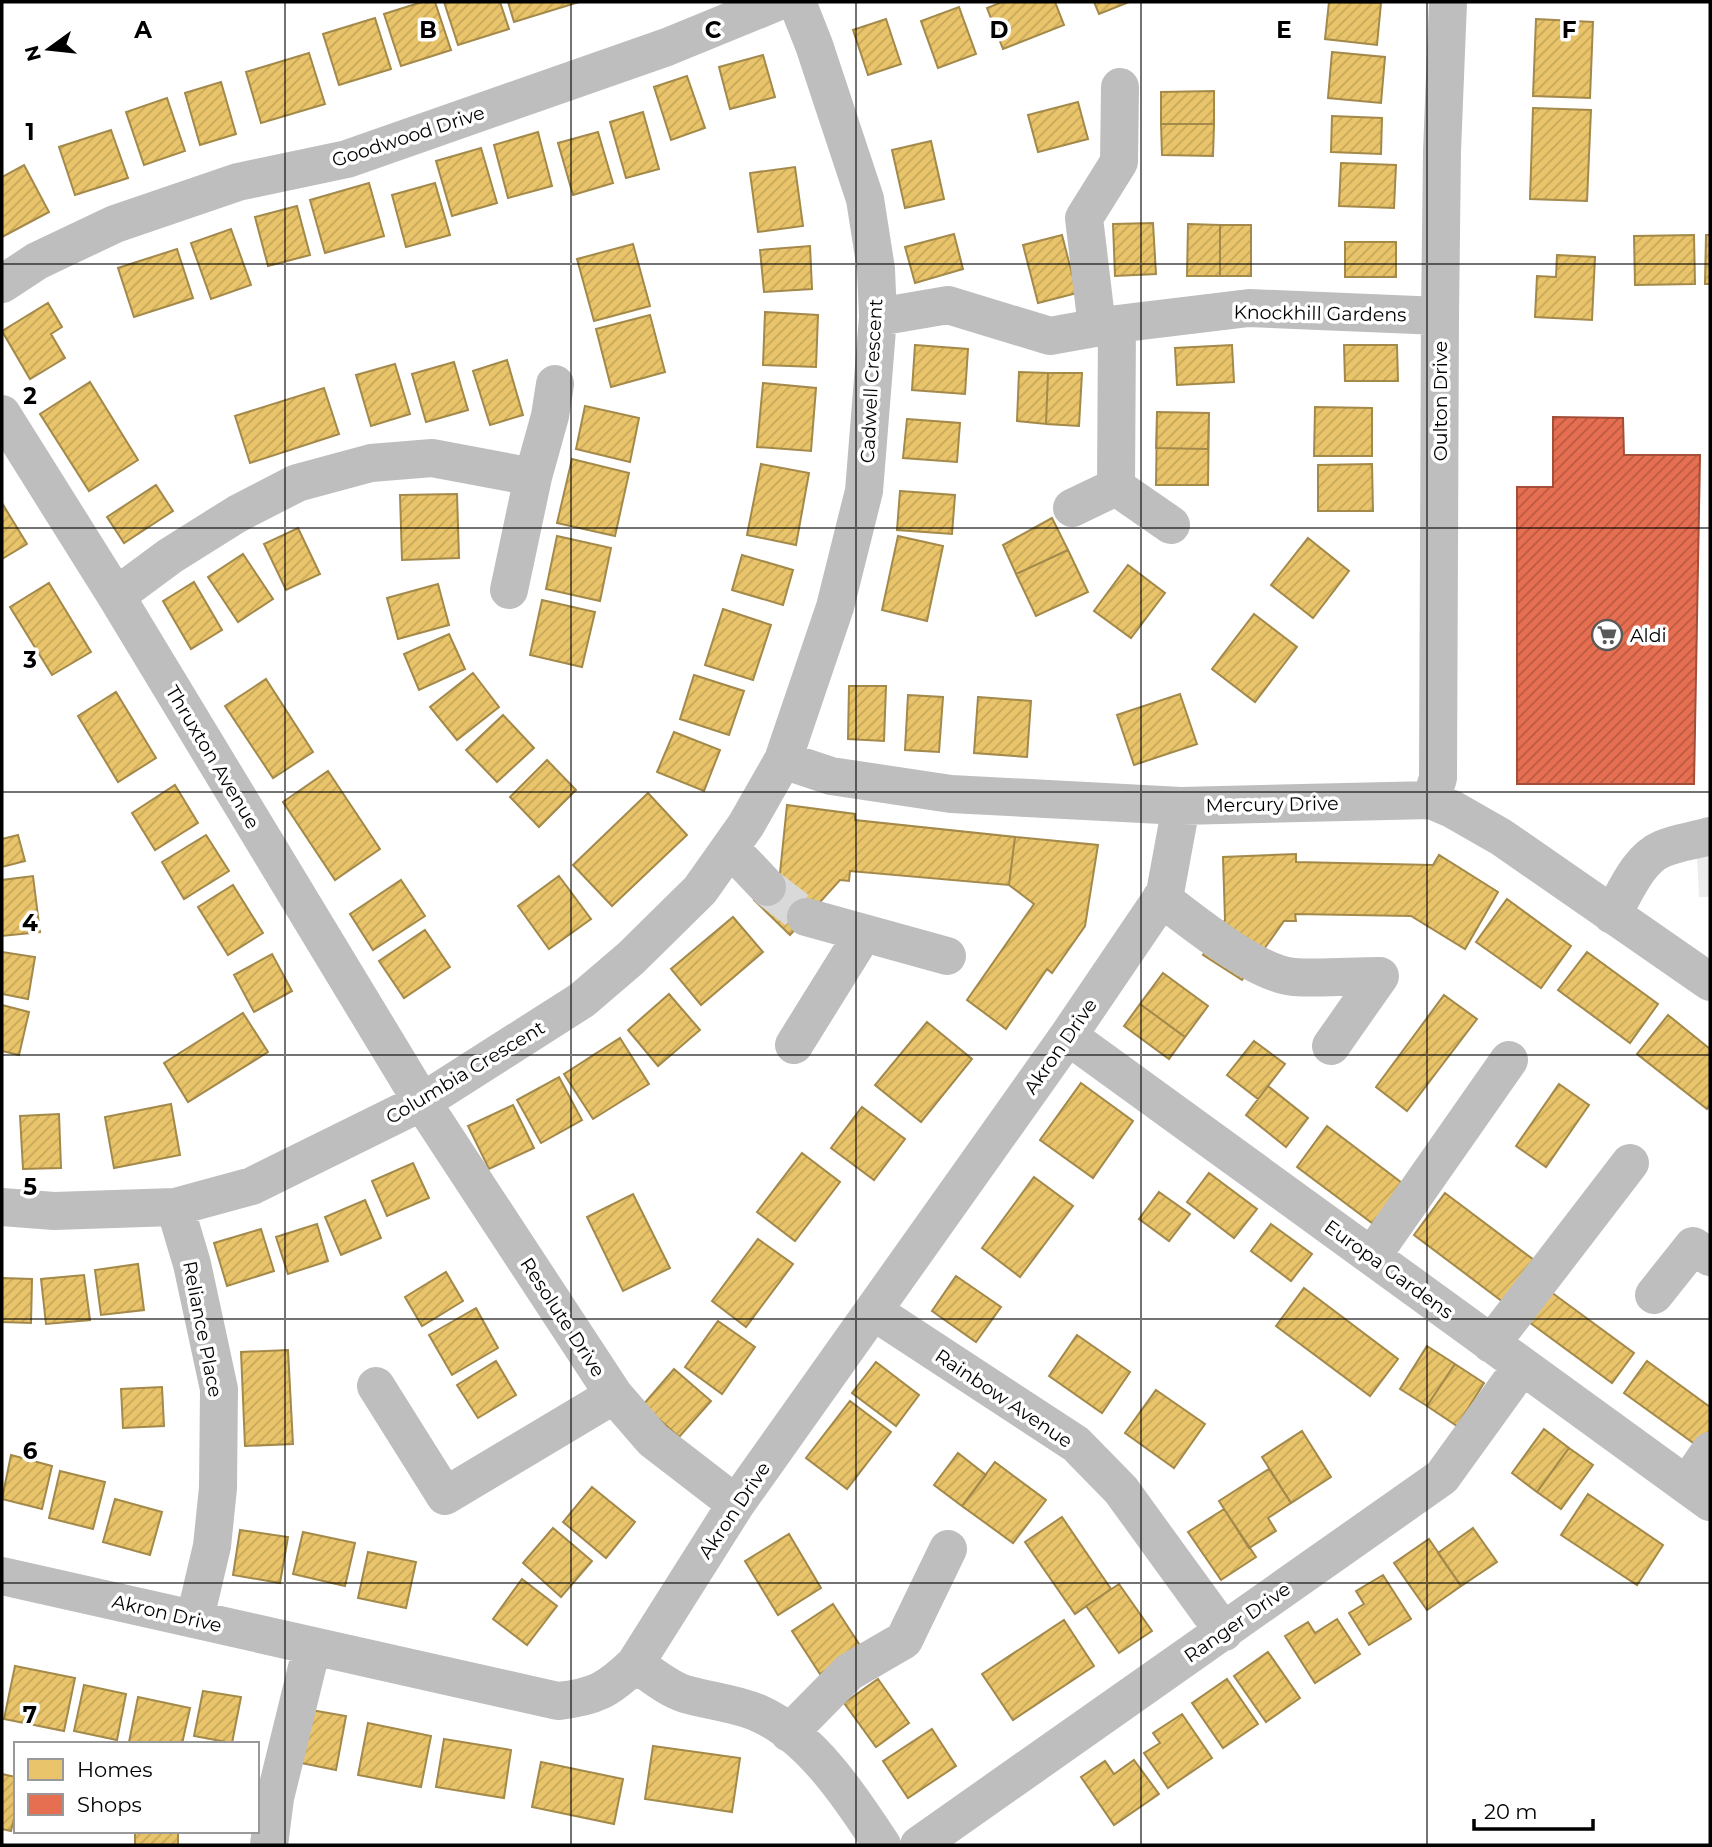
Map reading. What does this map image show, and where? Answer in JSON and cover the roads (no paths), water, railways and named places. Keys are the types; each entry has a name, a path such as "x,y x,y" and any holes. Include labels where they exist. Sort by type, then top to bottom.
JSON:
{"street":[{"name":"Goodwood Drive","path":"2,284 37,261 115,224 238,182 347,159 667,47 778,2"},
{"name":"Cadwell Crescent","path":"783,760 835,607 864,491 878,317 876,269 865,199 797,2"},
{"name":"Oulton Drive","path":"1431,800 1438,778 1442,151 1448,2"},
{"path":"1116,486 1107,326 1084,219 1119,162 1120,87"},
{"name":"Knockhill Gardens","path":"878,317 948,305 1051,336 1249,308 1440,316"},
{"path":"509,590 555,384"},
{"name":"Thruxton Avenue","path":"2,414 116,596 422,1102"},
{"path":"116,596 170,556 237,514 296,483 371,463 432,458 533,477"},
{"path":"1072,508 1116,486"},
{"path":"1116,486 1171,525"},
{"name":"Mercury Drive","path":"783,760 831,776 951,794 1181,806 1431,800 1501,837 1710,982"},
{"name":"Columbia Crescent","path":"2,1207 54,1211 175,1207 252,1186 422,1102 582,1000 632,958 700,890 746,825 783,760"},
{"name":"Akron Drive","path":"2,1576 558,1701 582,1698 614,1685 635,1664 736,1504 1068,1036 1164,894 1181,806"},
{"path":"1612,915 1644,862 1658,850 1710,836"},
{"path":"730,848 767,887"},
{"path":"1161,898 1214,937 1267,970 1292,977 1380,976 1331,1046"},
{"path":"806,918 947,956"},
{"path":"794,1045 863,934"},
{"name":"Europa Gardens","path":"1068,1036 1699,1494"},
{"path":"1372,1256 1509,1060"},
{"name":"Resolute Drive","path":"422,1102 614,1395 653,1440 736,1504"},
{"path":"1492,1344 1630,1163"},
{"name":"Reliance Place","path":"175,1207 192,1264 219,1390 218,1488 212,1546 195,1618"},
{"path":"1654,1295 1693,1245 1710,1257"},
{"name":"Rainbow Avenue","path":"873,1311 1076,1444 1121,1490 1224,1632"},
{"name":"Ranger Drive","path":"919,1845 1442,1477 1522,1366"},
{"path":"376,1386 445,1496 614,1395"},
{"path":"1699,1494 1710,1451"},
{"path":"789,1732 849,1672 904,1640 948,1549"},
{"path":"268,1845 275,1798 312,1647"},
{"path":"635,1664 683,1693 760,1713 789,1732 825,1766 857,1805 882,1845"}],"tunnel":[{"path":"767,887 806,917"}],"place":[{"name":"Aldi","path":"1607,635"}]}
